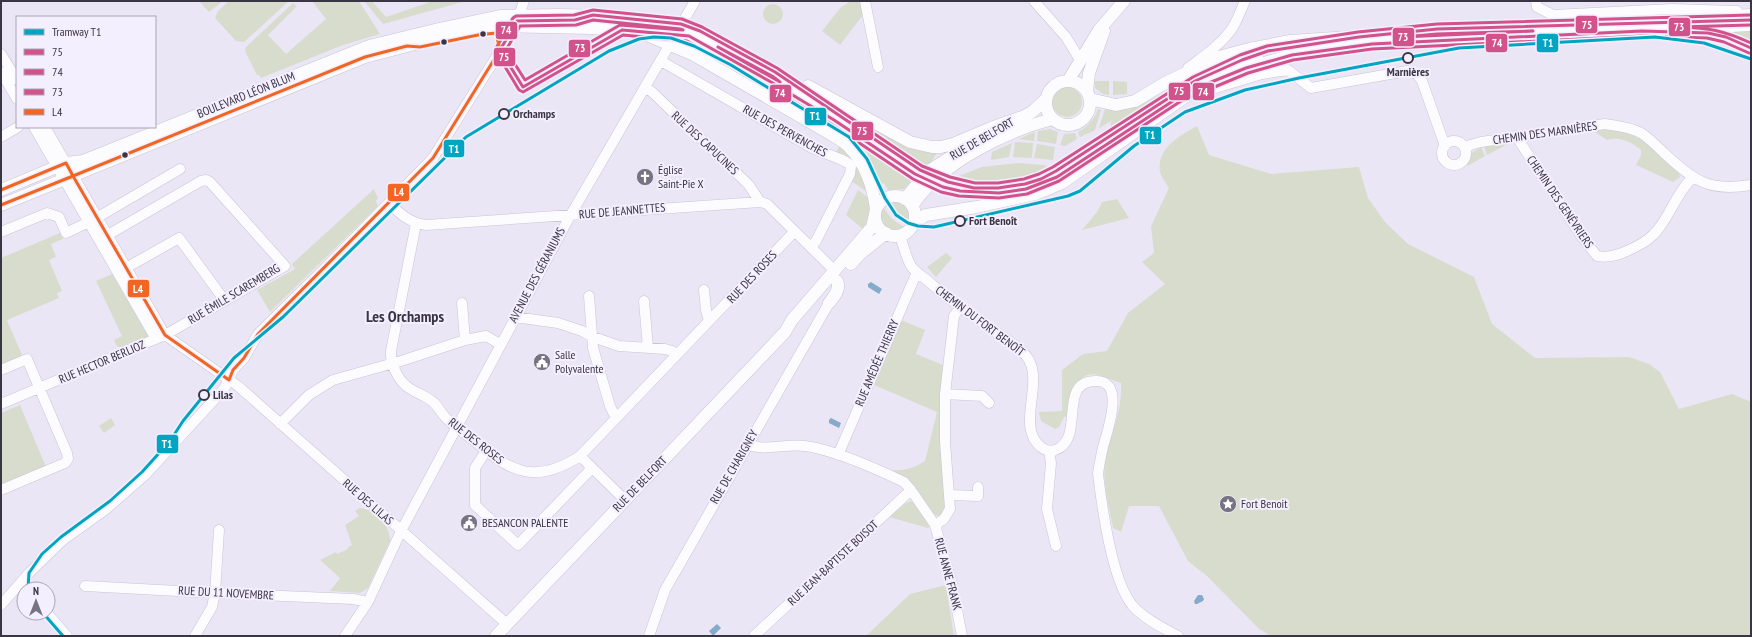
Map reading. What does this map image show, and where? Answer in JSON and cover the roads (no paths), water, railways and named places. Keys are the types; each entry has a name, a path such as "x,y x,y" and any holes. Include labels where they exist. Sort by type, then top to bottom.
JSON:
{"main road":[{"path":"1110,19 1089,73 1088,112 1080,122 1074,124 1064,125 1052,119 1046,107 1045,100 1047,94 1056,84 1068,80 1099,30 1124,1"},
{"name":"BOULEVARD LÉON BLUM","path":"1,205 365,58 453,34 517,21 593,15 678,29 700,31 775,72 918,172"},
{"path":"1680,21 1695,18 1751,15"},
{"name":"BOULEVARD LÉON BLUM","path":"1,190 62,165 83,161 369,46 439,28 500,16 517,21 640,32 678,29 771,82 918,172"},
{"path":"1068,80 1082,86 1088,95 1116,105 1135,101 1219,57 1290,41 1359,37 1437,29 1751,20"},
{"path":"918,172 960,191 999,193 1032,187 1057,177 1179,97 1199,87 1246,68 1292,55 1320,50 1380,43 1642,31 1751,24"},
{"path":"640,32 694,55 829,133 848,146 858,158 866,173 877,226 886,233 900,235 911,228 914,222 914,211 909,202 900,196 889,196 878,204 875,212"},
{"path":"945,184 968,187 998,188 1025,184 1041,179 1056,171 1195,80 1242,60 1268,51 1359,37"},
{"path":"775,72 800,82 910,142 923,145 941,147 953,144 1022,117"},
{"path":"914,222 926,215 977,207 1036,194 1062,183 1199,87"},
{"name":"RUE DE BELFORT","path":"909,202 927,172 978,139 1032,112 1045,100"},
{"name":"RUE DE BELFORT","path":"909,202 945,171 963,159 1011,134 1052,119"},
{"name":"RUE DE BELFORT","path":"785,332 791,330 826,300 823,291 837,275 836,276 872,227 875,212"},
{"name":"RUE DE BELFORT","path":"497,636 785,332 792,320 836,276 886,233"}],"street":[{"path":"28,581 63,540 113,503 145,475 224,389 233,370 244,358 258,334 433,158 517,21 524,1"},
{"name":"AVENUE DES GÉRANIUMS","path":"345,636 368,602 401,531 570,216 695,1"},
{"path":"865,1 878,67"},
{"path":"1034,1 1066,37 1080,60"},
{"path":"1165,84 1206,55 1224,38 1233,27 1245,1"},
{"path":"1537,4 1553,15 1672,9 1751,11"},
{"path":"1642,31 1708,33 1726,37 1751,48"},
{"path":"1066,37 1086,49 1090,56 1089,73"},
{"path":"1,54 7,77 16,97"},
{"name":"RUE DES PERVENCHES","path":"661,61 812,148 824,154 848,162 851,166 850,174 816,241 811,247"},
{"path":"1199,87 1212,89 1262,74 1288,70 1311,88 1407,71 1417,74 1422,80 1445,146 1443,155 1446,161 1452,164 1462,161 1465,156 1465,149 1462,144 1456,141 1450,142 1445,146"},
{"name":"RUE DES CAPUCINES","path":"645,89 651,91 749,185 760,202"},
{"name":"CHEMIN DES MARNIÈRES","path":"1465,149 1470,145 1481,142 1605,124 1625,127 1641,133 1693,177 1704,184 1715,187 1731,188 1751,186"},
{"path":"1,137 16,128"},
{"path":"35,128 52,148 161,337"},
{"path":"45,128 52,148"},
{"name":"CHEMIN DES GENÉVRIERS","path":"1516,136 1582,237 1597,256 1612,256 1625,252 1653,236 1659,229 1680,191 1693,177"},
{"path":"1,232 47,213 59,218 66,233 93,220 180,169"},
{"name":"RUE ÉMILE SCAREMBERG","path":"103,237 201,181 206,180 285,266 161,337"},
{"path":"760,202 767,204 811,247 836,276"},
{"name":"RUE DE JEANNETTES","path":"416,224 442,224 570,216 591,213 760,202"},
{"path":"389,203 407,219 416,224 391,351 392,363"},
{"name":"RUE DES ROSES","path":"392,363 408,388 432,401 446,418 502,463 512,468 533,472 559,468 580,456 794,232"},
{"name":"CHEMIN DU FORT BENOÎT","path":"900,235 910,265 917,272 960,307 1009,342 1028,358 1034,380 1030,419 1031,430 1042,448 1049,451"},
{"path":"103,237 126,268 161,337"},
{"path":"126,268 179,238 225,301"},
{"name":"RUE AMÉDÉE THIERRY","path":"838,455 917,272"},
{"path":"704,290 706,310 709,321"},
{"path":"589,296 593,348 610,406 616,418"},
{"name":"RUE DE CHARIGNEY","path":"649,636 664,590 748,444 826,300"},
{"path":"644,301 648,348"},
{"path":"462,303 465,340"},
{"name":"RUE ANNE FRANK","path":"960,307 954,316 945,394 945,442 950,509 944,519 935,525 952,584 962,636"},
{"path":"515,317 558,323 619,346 665,349 677,354"},
{"path":"280,424 309,395 333,380 465,340 486,336 500,344"},
{"name":"RUE DES LILAS","path":"161,337 238,386 507,624"},
{"name":"RUE HECTOR BERLIOZ","path":"1,404 161,337"},
{"path":"1,370 28,359 67,453 68,459 65,463 1,490"},
{"path":"1056,546 1047,509 1051,463 1049,451 1056,450 1068,440 1072,423 1074,397 1078,390 1088,382 1100,381 1108,386 1112,393 1113,410 1098,474 1113,559 1126,596 1133,606 1156,623 1178,636"},
{"path":"945,394 982,396 989,403"},
{"path":"748,444 757,447 785,445 805,446 838,455 889,474 904,482 912,490 935,525"},
{"path":"486,451 475,468 475,505 518,545 592,468"},
{"path":"580,456 625,500"},
{"path":"949,495 978,496 978,487"},
{"name":"RUE JEAN-BAPTISTE BOISOT","path":"754,636 912,490"},
{"path":"195,636 212,607 215,593 220,530"},
{"name":"RUE DU 11 NOVEMBRE","path":"85,586 353,599 368,602"},
{"path":"3,599 16,591"},
{"path":"54,621 67,636"}],"water":[{"path":"871,282 882,289 879,294 868,287 868,284"},
{"path":"831,418 841,423 839,428 829,423"},
{"path":"1198,595 1202,595 1204,599 1203,601 1195,604 1194,601"},
{"path":"717,624 721,628 713,636 709,631"}],"tram line":[{"name":"T1","path":"28,581 29,573 42,554 61,537 110,501 142,472 170,441 183,421 234,358 283,317 466,137 609,51 639,39 654,37 671,38 694,46 731,65 849,137 867,159 885,198 896,215 908,223 918,226 934,227 1068,196 1080,191 1134,146 1185,112 1245,90 1299,78 1459,48 1655,37 1704,43 1751,59"},
{"name":"T1","path":"50,621 63,636"}],"place":[{"name":"Marnières","path":"1408,58"},
{"name":"Orchamps","path":"504,114"},
{"name":"Église Saint-Pie X","path":"645,177"},
{"name":"Fort Benoît","path":"960,221"},
{"name":"Salle Polyvalente","path":"542,362"},
{"name":"Lilas","path":"204,395"},
{"name":"Fort Benoit","path":"1228,504"},
{"name":"BESANCON PALENTE","path":"469,523"}],"district":[{"name":"Les Orchamps","path":"405,316"}]}
